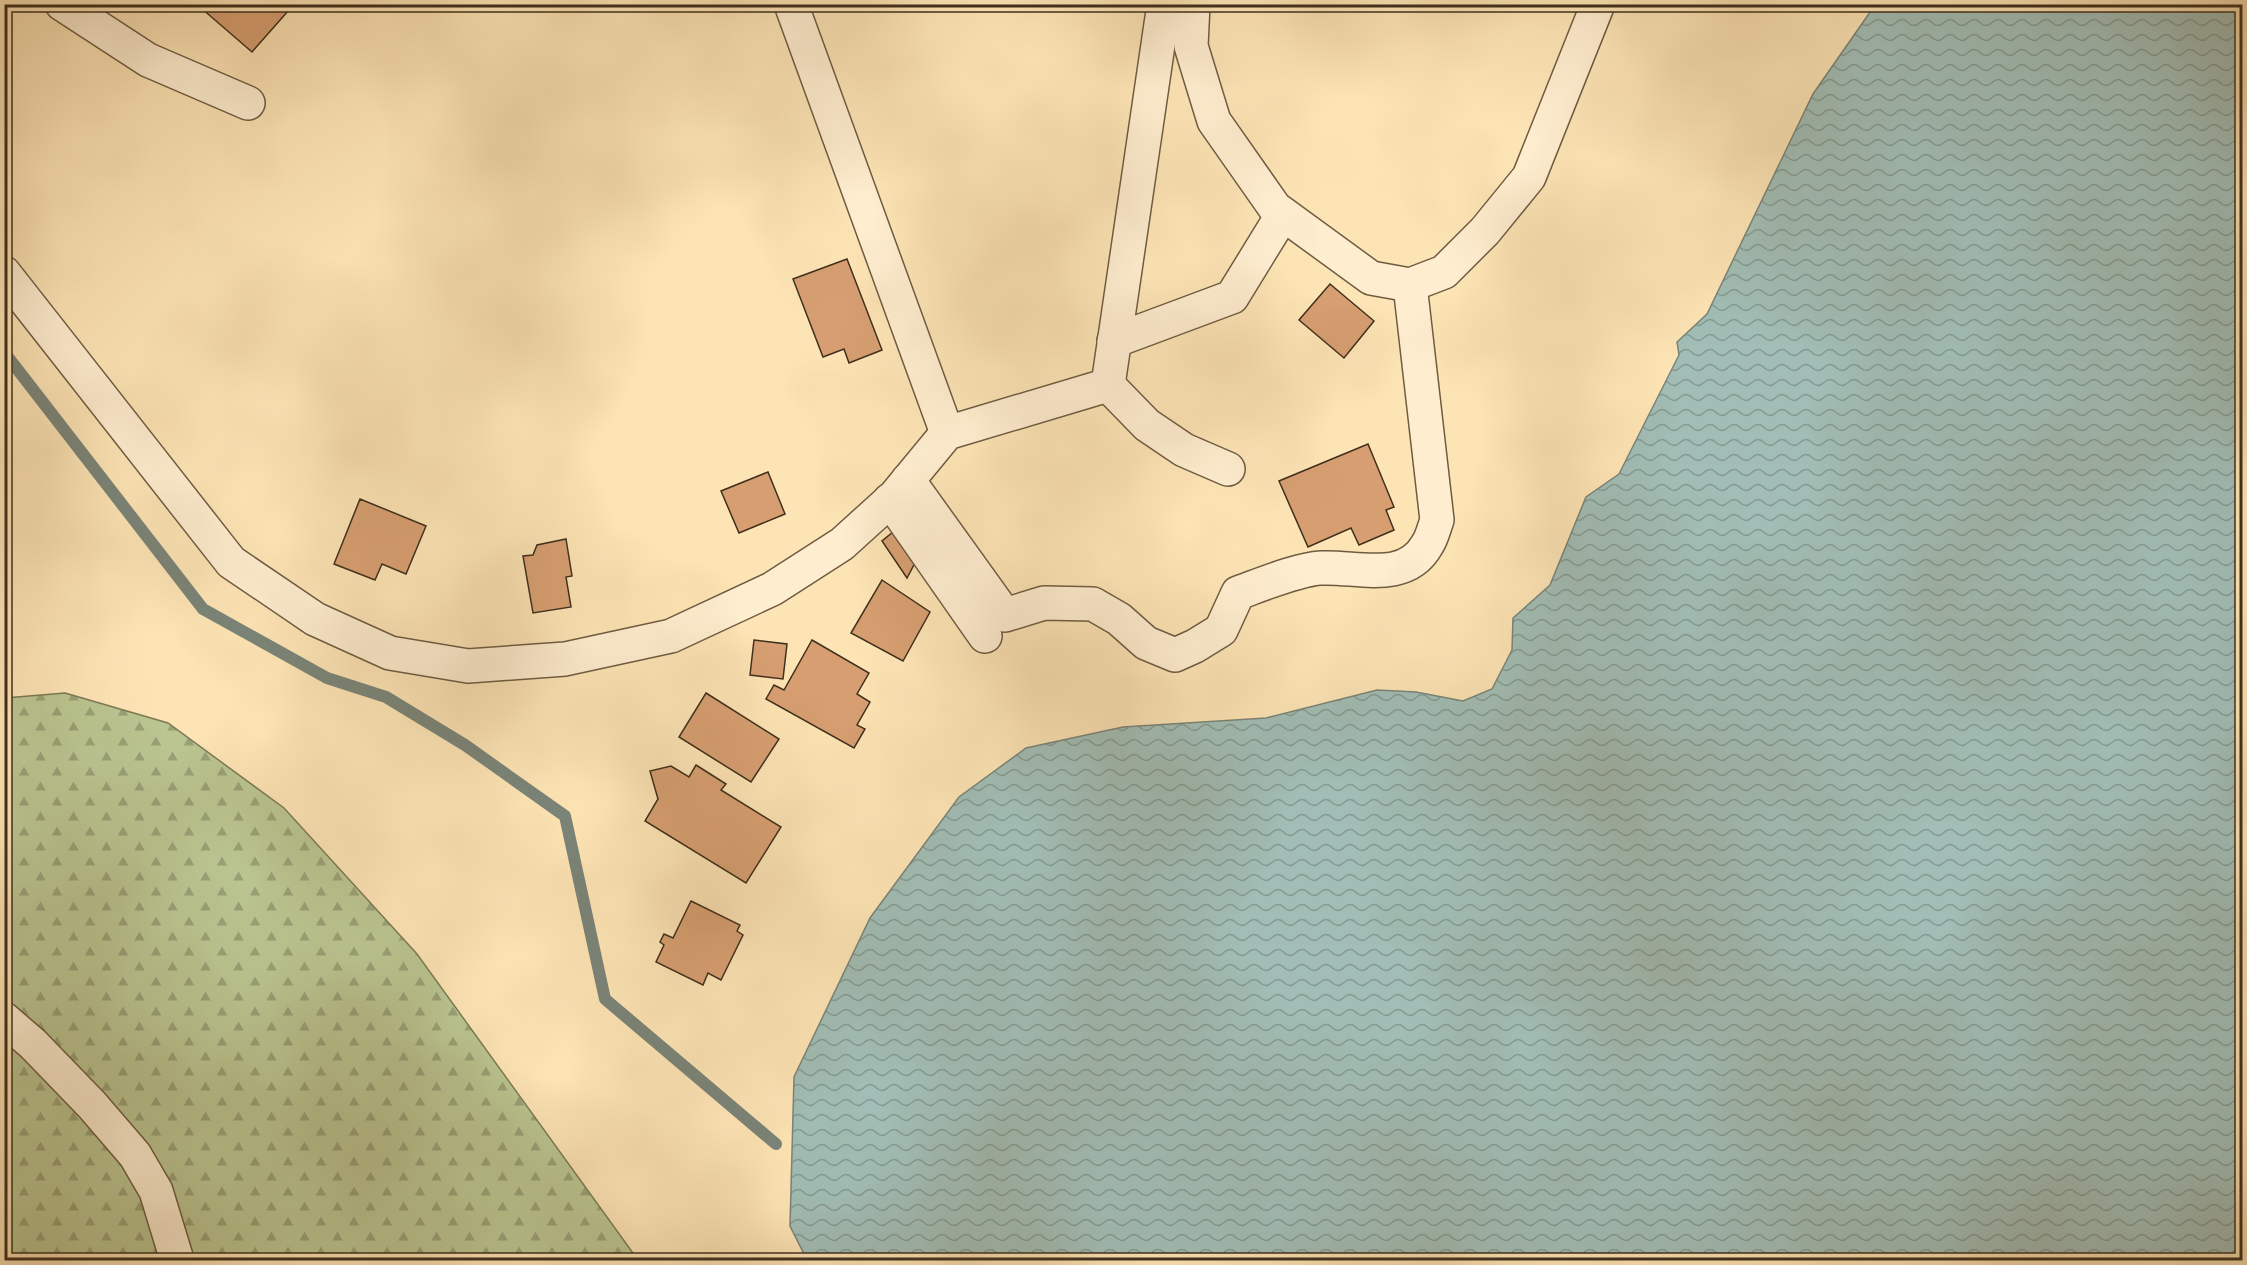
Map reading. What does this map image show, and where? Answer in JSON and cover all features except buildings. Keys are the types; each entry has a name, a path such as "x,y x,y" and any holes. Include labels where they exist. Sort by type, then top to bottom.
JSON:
{"street":[{"path":"62,4 148,60 248,103"},
{"path":"791,4 947,434"},
{"path":"1107,385 1164,4"},
{"path":"1193,4 1191,46 1214,121 1275,208 1371,278 1410,285 1444,272 1485,231 1529,177 1598,4"},
{"path":"1114,340 1232,297 1283,214"},
{"path":"4,273 231,562 315,619 390,653 468,666 566,660 671,636 772,589 842,544 899,490 947,434 1107,385"},
{"path":"899,490 1005,615 1044,603 1093,604 1119,620 1146,643 1175,655 1221,630 1238,593 1320,568 1387,571 1412,562 1427,546 1437,520 1410,285"},
{"path":"1107,385 1147,425 1184,450 1228,469"},
{"path":"899,490 985,636"},
{"path":"4,1018 41,1051 135,1155 156,1191 177,1260"}],"green space":[{"path":"65,693 168,723 284,808 417,954 638,1260 5,1260 5,698"}],"water":[{"path":"1875,5 2242,5 2242,1260 807,1260 790,1226 794,1077 870,918 959,797 1026,748 1123,727 1266,718 1377,690 1416,692 1463,701 1492,689 1512,650 1513,618 1550,585 1586,497 1619,474 1679,355 1677,342 1707,314 1813,94"}],"waterway":[{"path":"4,352 203,609 327,678 386,697 465,745 565,816 605,999 776,1144"}]}
